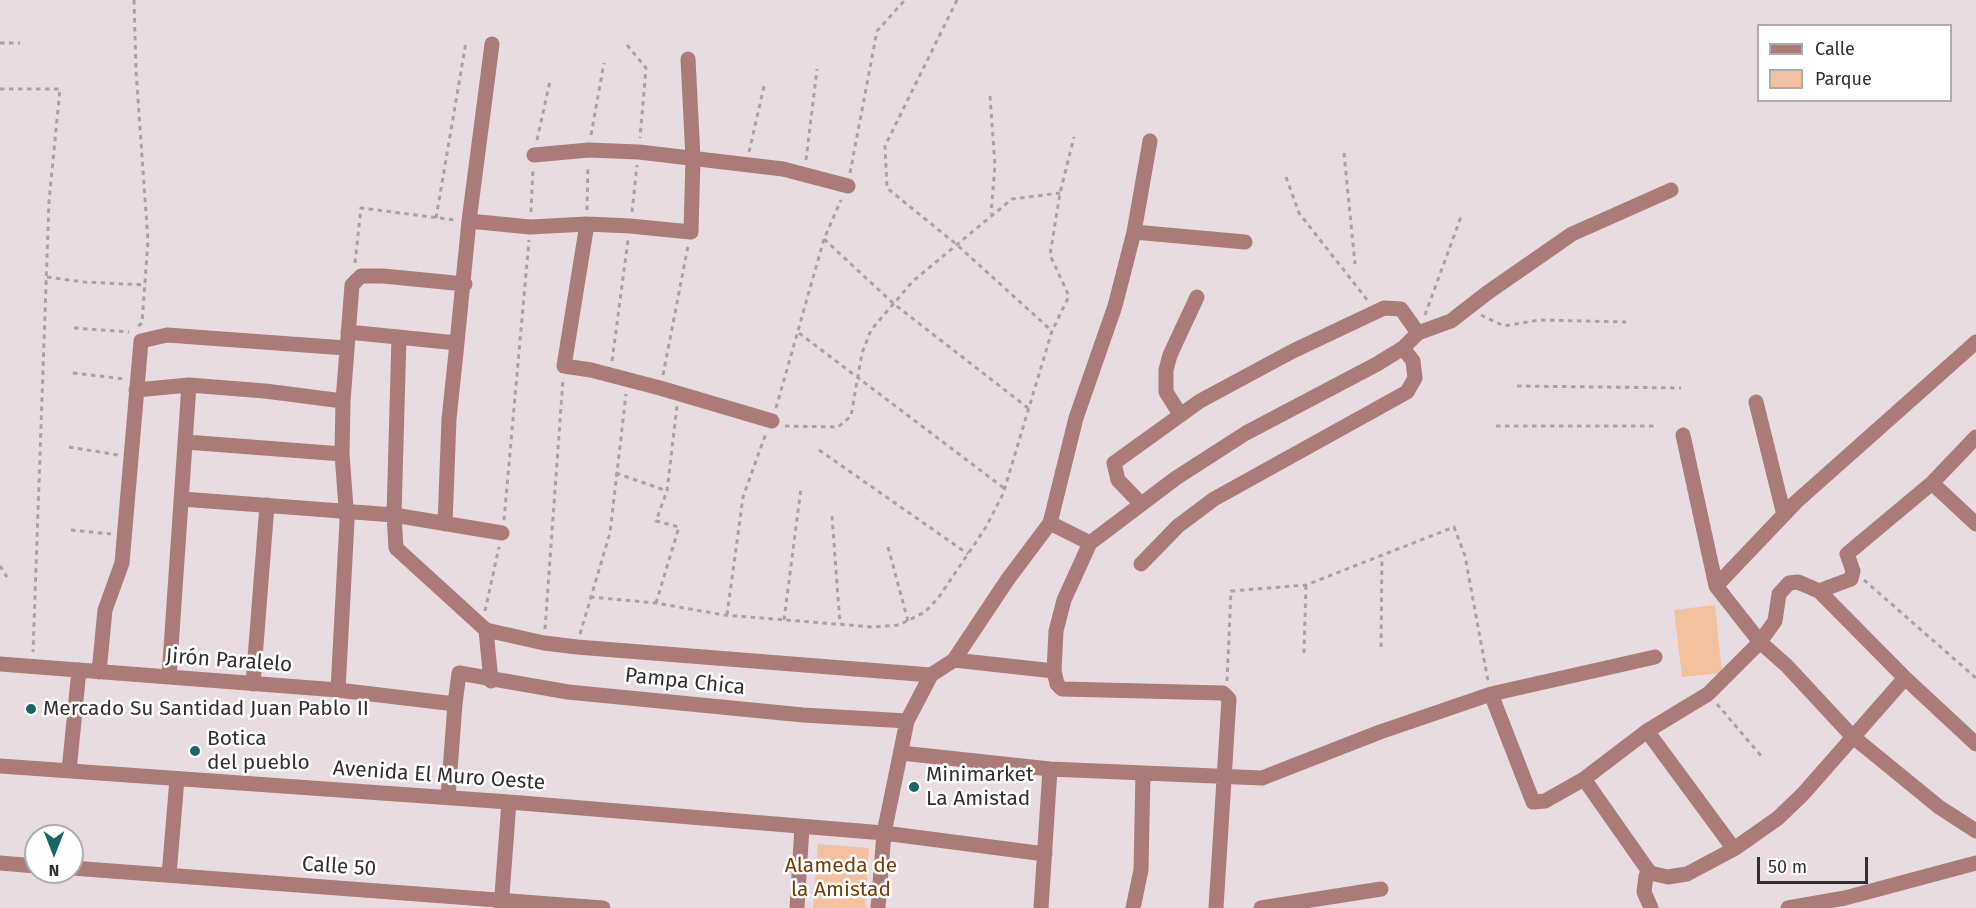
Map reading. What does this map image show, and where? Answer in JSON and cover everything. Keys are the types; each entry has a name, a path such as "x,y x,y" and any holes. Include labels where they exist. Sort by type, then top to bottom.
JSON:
{"street":[{"path":"445,524 449,419 465,284 469,220 492,44"},
{"path":"469,220 530,228 587,224 630,225 691,232 693,158 688,58"},
{"path":"878,908 884,833 907,721 931,675 954,660 1008,579 1050,523 1076,418 1115,306 1134,232 1150,141"},
{"path":"534,155 589,150 639,152 783,169 848,186"},
{"path":"1216,908 1225,777 1227,695 1062,689 1057,684 1054,671 1056,631 1064,600 1090,543 1176,478 1246,433 1403,348 1418,333 1451,321 1572,234 1671,190"},
{"path":"587,224 564,366 678,393 770,424"},
{"path":"1134,232 1245,242"},
{"path":"338,690 347,512 342,454 343,401 351,289 354,281 361,276 465,284"},
{"path":"1180,414 1166,392 1166,370 1170,355 1197,297"},
{"path":"1142,504 1118,480 1114,463 1180,414 1293,351 1376,312 1392,307 1401,309 1418,333"},
{"path":"348,332 457,343"},
{"path":"99,672 105,610 122,563 141,341 167,335 346,348"},
{"path":"399,337 395,544 399,553 484,627 544,643 577,647 931,675"},
{"path":"1716,586 1833,468 1976,342"},
{"path":"1141,564 1178,526 1214,499 1407,392 1415,378 1413,361 1403,348"},
{"path":"137,385 189,385 265,390 343,401"},
{"path":"170,677 189,385"},
{"path":"1756,402 1784,515"},
{"path":"1683,435 1716,586 1760,642 1852,736 1939,807 1973,823"},
{"path":"1819,591 1851,579 1853,571 1847,554 1932,483 1976,437"},
{"path":"186,442 342,454"},
{"path":"1932,483 1976,524"},
{"path":"182,499 394,514 502,532"},
{"path":"253,684 267,505"},
{"path":"1050,523 1090,543"},
{"path":"1491,694 1533,802 1545,801 1584,779 1647,731 1708,694 1760,642 1775,621 1779,594 1789,584 1798,582 1819,591 1905,678 1976,744"},
{"path":"484,627 491,681"},
{"path":"901,753 1050,770 1262,778 1380,732 1491,694 1655,657"},
{"path":"954,660 1054,671"},
{"name":"Jirón Paralelo","path":"0,664 338,690 454,704"},
{"path":"69,771 79,670"},
{"name":"Pampa Chica","path":"454,704 459,673 491,681 568,692 803,715 907,721"},
{"path":"1584,779 1650,873 1668,878 1687,874 1757,834 1803,794 1905,678"},
{"path":"448,797 454,704"},
{"path":"1647,731 1734,849"},
{"name":"Avenida El Muro Oeste","path":"0,766 448,797 884,833 1045,854"},
{"path":"1041,908 1050,770"},
{"path":"1133,908 1141,870 1143,773"},
{"path":"170,875 177,779"},
{"path":"501,904 509,802"},
{"path":"797,908 802,827"},
{"path":"1788,908 1888,888 1976,862"},
{"path":"0,863 24,865"},
{"name":"Calle 50","path":"84,869 501,904 603,908"},
{"path":"1650,873 1646,876 1644,892 1651,908"},
{"path":"1262,908 1381,889"}],"path":[{"path":"74,328 130,332 142,323 147,285 148,241 136,71 134,0"},
{"path":"727,615 743,497 770,424 799,333 824,239 848,186 877,31 905,0"},
{"path":"957,0 885,146 887,188 956,244 1052,331"},
{"path":"436,218 466,42"},
{"path":"0,43 20,43"},
{"path":"610,376 639,152 646,68 627,45"},
{"path":"805,174 817,69"},
{"path":"746,166 765,82"},
{"path":"0,89 60,89 49,201 33,666"},
{"path":"990,96 995,165 991,214"},
{"path":"590,597 656,603 727,615 873,627 899,625 925,612 986,527 1005,489 1052,331 1069,296 1050,255 1060,193 1074,136"},
{"path":"1344,153 1354,264"},
{"path":"1286,177 1299,213 1376,312"},
{"path":"770,424 838,427 850,416 858,375 872,330 913,281 991,214 1012,199 1060,193"},
{"path":"351,289 361,208 469,220"},
{"path":"1418,333 1462,214"},
{"path":"484,627 502,532 530,228"},
{"path":"660,388 691,232"},
{"path":"824,239 894,304 1028,408"},
{"path":"47,277 147,285"},
{"path":"1468,308 1504,326 1540,320 1626,322"},
{"path":"799,333 858,375 1005,489"},
{"path":"544,643 564,366"},
{"path":"73,373 137,385"},
{"path":"577,647 610,533 627,380"},
{"path":"1517,386 1681,388"},
{"path":"656,603 679,527 656,521 667,491 678,393"},
{"path":"1496,426 1654,426"},
{"path":"69,447 132,458"},
{"path":"819,450 968,554"},
{"path":"616,472 667,491"},
{"path":"784,620 801,488"},
{"path":"832,516 840,624"},
{"path":"1227,695 1231,591 1306,585 1454,527 1465,556 1491,694"},
{"path":"71,530 124,536"},
{"path":"888,547 908,621"},
{"path":"1381,647 1382,555"},
{"path":"0,566 7,577"},
{"path":"1853,571 1976,678"},
{"path":"1304,653 1306,585"},
{"path":"1708,694 1762,757"}],"green space":[{"path":"1715,605 1722,673 1682,677 1674,610"},
{"name":"Alameda de la Amistad","path":"818,844 869,848 865,908 813,908"}],"place":[{"name":"Mercado Su Santidad Juan Pablo II","path":"31,709"},
{"name":"Botica del pueblo","path":"195,751"},
{"name":"Minimarket La Amistad","path":"914,787"}]}
